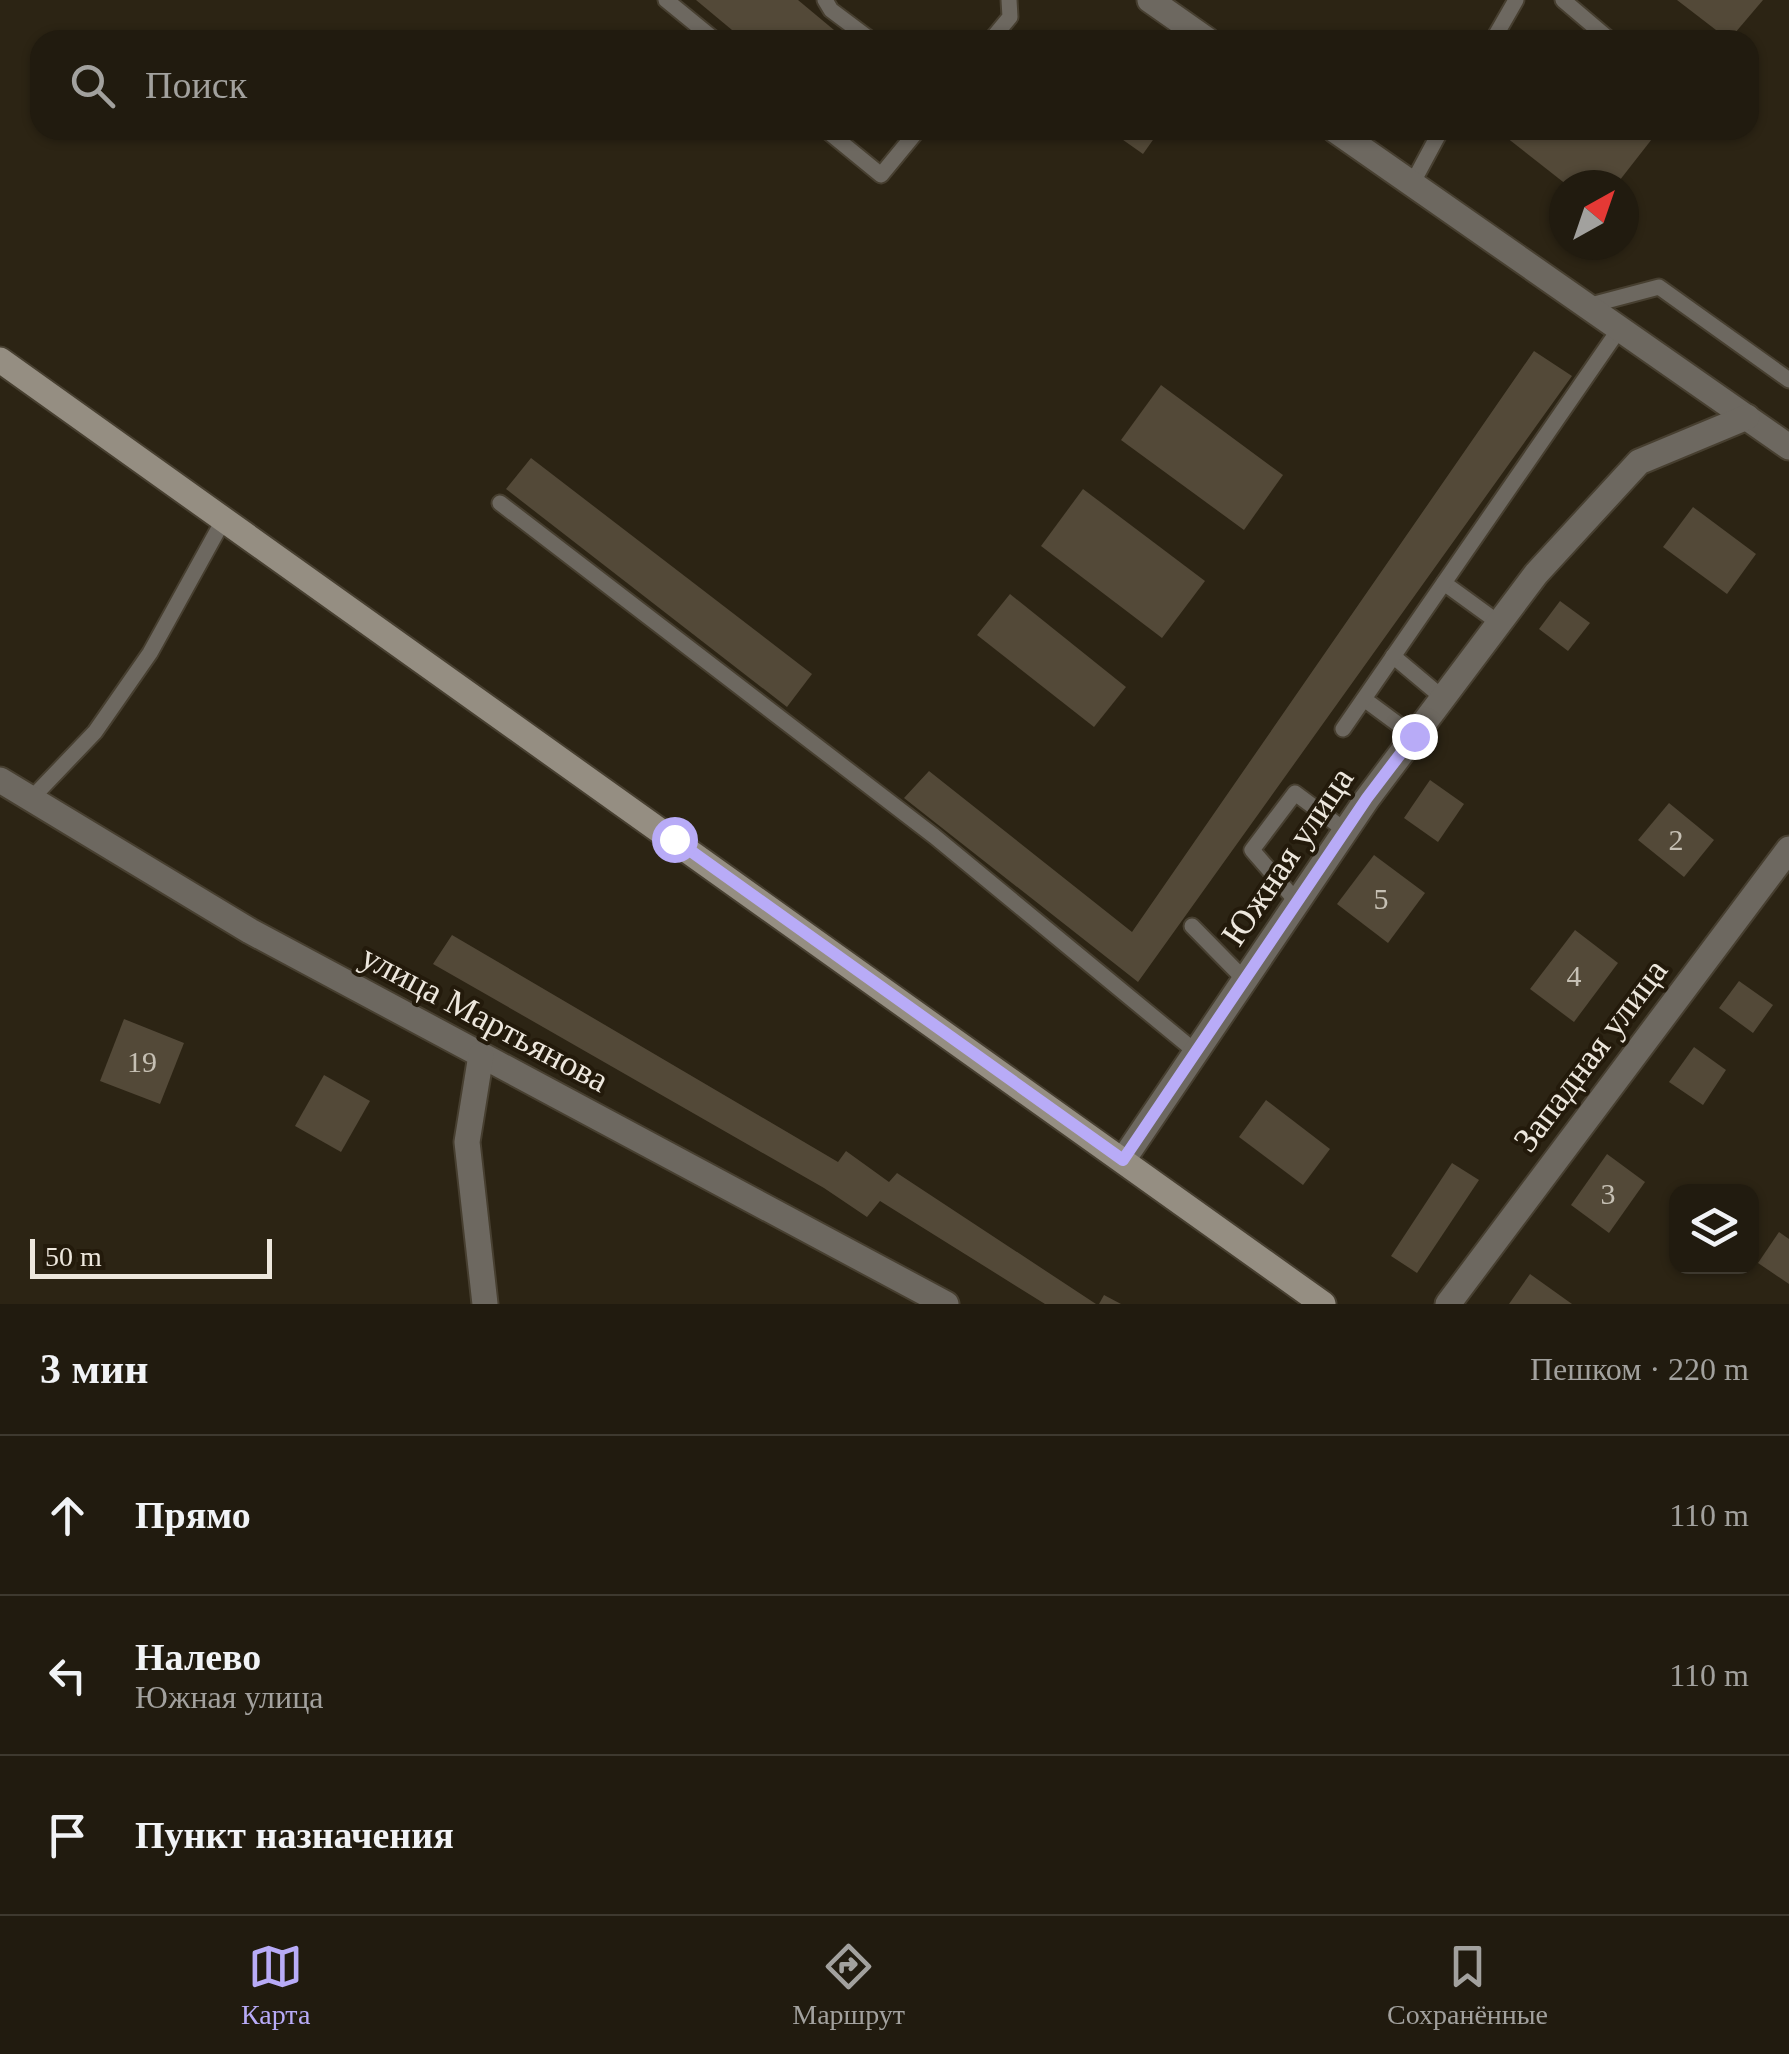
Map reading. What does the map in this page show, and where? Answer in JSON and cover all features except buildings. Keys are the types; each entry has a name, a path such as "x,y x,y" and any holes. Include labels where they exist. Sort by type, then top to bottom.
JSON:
{"main road":[{"path":"0,360 1324,1304"}],"street":[{"path":"1150,0 1193,30"},
{"path":"1349,140 1789,447"},
{"name":"Южная улица","path":"1123,1160 1346,831 1536,574 1638,462 1747,417"},
{"name":"улица Мартьянова","path":"0,780 250,932 946,1304"},
{"name":"Западная улица","path":"1448,1304 1789,849"},
{"path":"481,1055 467,1142 485,1304"}],"lane":[{"path":"666,0 703,30"},
{"path":"825,0 831,10 857,30"},
{"path":"1000,30 1010,17 1009,0"},
{"path":"1499,30 1516,0"},
{"path":"1564,0 1598,30"},
{"path":"838,140 881,175 910,140"},
{"path":"1412,184 1436,140"},
{"path":"1587,306 1658,287 1789,380"},
{"path":"1343,728 1620,328"},
{"path":"500,503 934,836 1196,1052"},
{"path":"32,799 95,732 150,653 224,520"},
{"path":"1444,583 1499,623"},
{"path":"1393,656 1443,698"},
{"path":"1364,698 1414,736"},
{"path":"1297,902 1252,850 1295,792 1346,831"},
{"path":"1192,926 1245,980"}],"route":[{"path":"674,839 1123,1160 1367,798 1414,736"}]}
